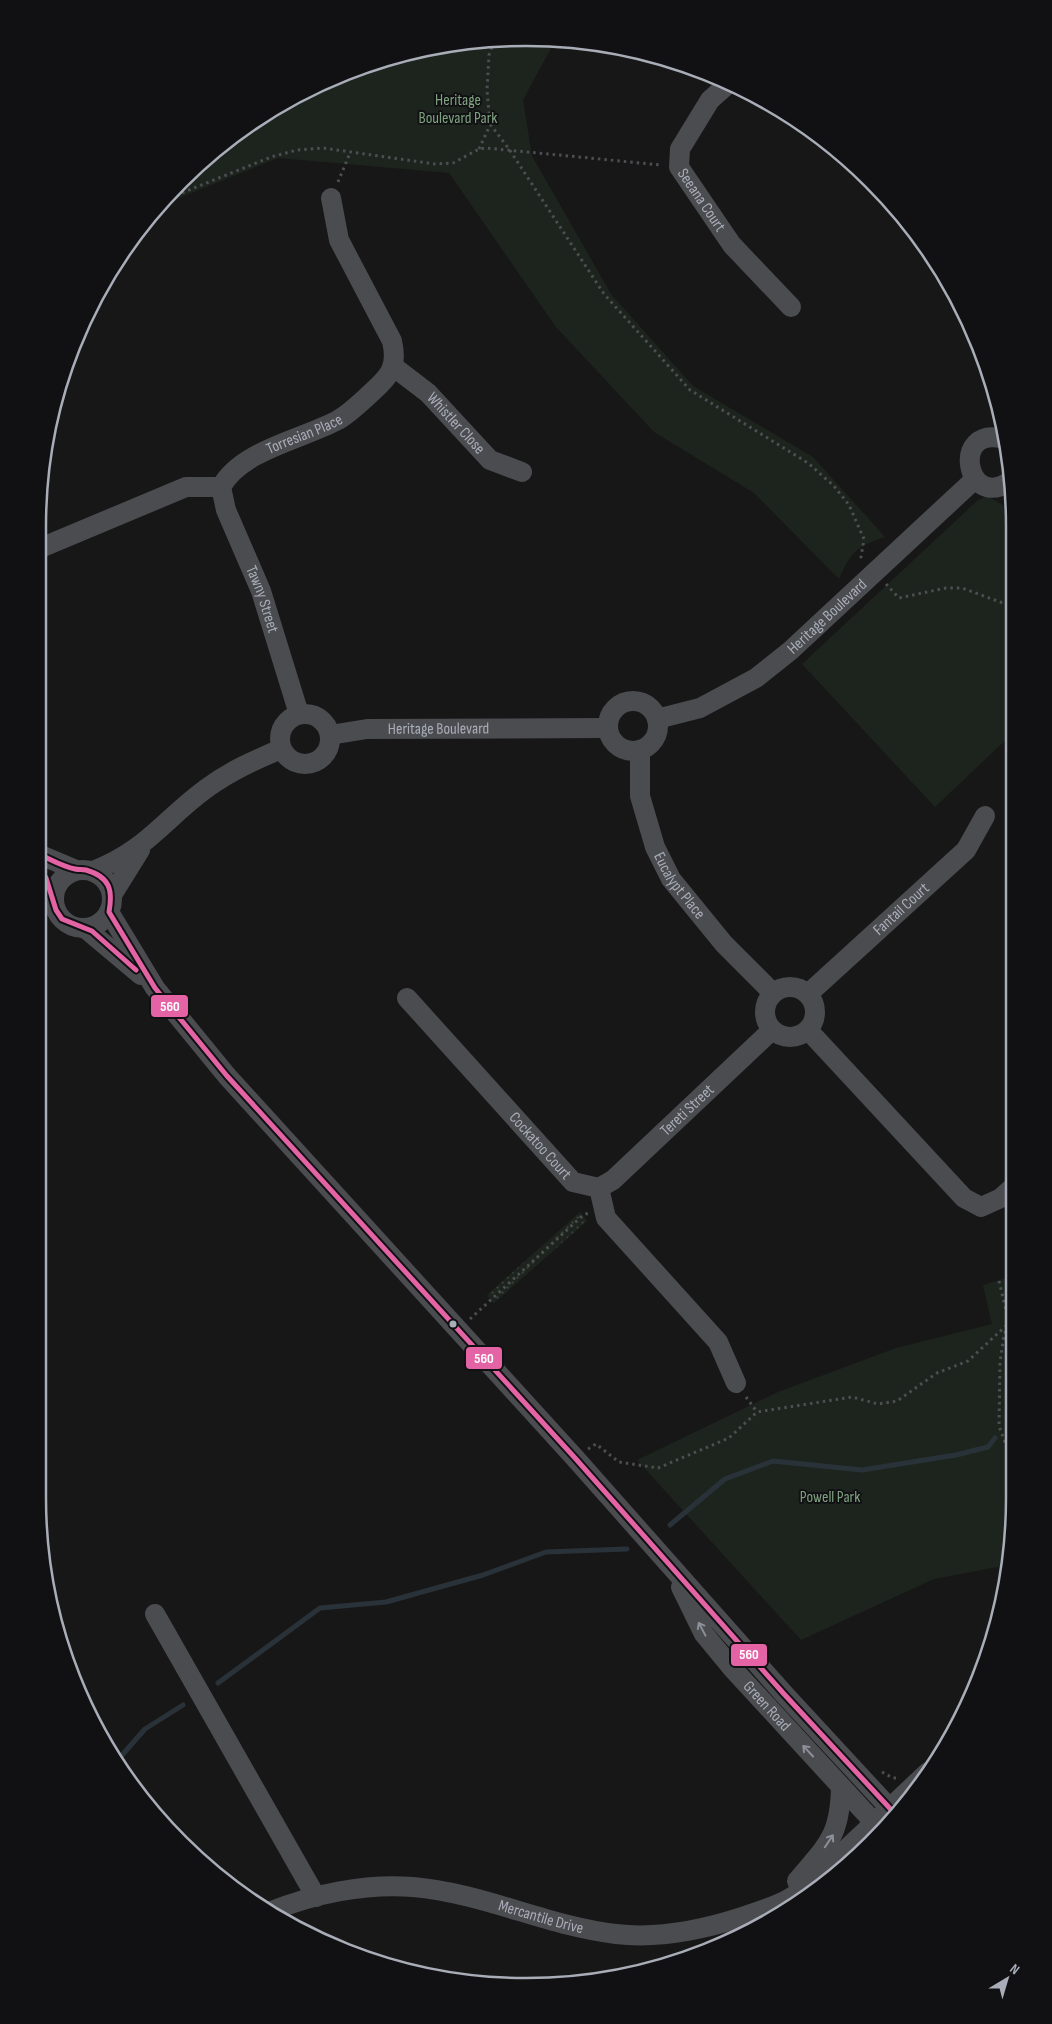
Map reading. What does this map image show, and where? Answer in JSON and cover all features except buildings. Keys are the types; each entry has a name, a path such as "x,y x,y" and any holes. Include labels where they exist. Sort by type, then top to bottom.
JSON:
{"street":[{"name":"Seeana Court","path":"723,89 710,100 680,149 679,167 732,245 791,307"},
{"path":"331,198 339,240 392,341 395,354 394,367"},
{"name":"Whistler Close","path":"394,367 428,393 490,460 522,472"},
{"name":"Torresian Place","path":"221,487 228,475 241,463 340,419 384,381 394,367"},
{"path":"998,438 988,437 973,447 969,463 975,479 990,487 998,487 1004,484"},
{"name":"Heritage Boulevard","path":"657,719 700,708 756,678 790,652 975,479"},
{"path":"46,546 186,487 221,487"},
{"name":"Tawny Street","path":"221,487 226,510 261,590 298,714"},
{"path":"632,701 648,706 657,719 657,735 647,748 640,751 624,750 616,746 607,728 608,719 616,707 632,701"},
{"path":"298,714 316,716 323,721 330,735 328,751 316,762 309,764 293,761 281,749 280,732 290,718 298,714"},
{"name":"Heritage Boulevard","path":"330,735 367,729 607,728"},
{"path":"54,896 61,880 116,862 143,844 205,789 232,771 281,749"},
{"name":"Eucalypt Place","path":"640,751 640,796 655,847 671,879 724,944 773,993"},
{"name":"Fantail Court","path":"808,994 966,850 985,816"},
{"path":"46,879 54,896 57,911 66,922 85,928 103,920 143,844"},
{"path":"46,857 106,880 110,904"},
{"name":"Green Road","path":"110,904 155,988"},
{"name":"Green Road","path":"85,928 155,988 227,1076 459,1329 784,1694 891,1810"},
{"path":"793,987 808,994 813,1001 816,1016 808,1030 802,1035 786,1037 772,1030 765,1014 766,1005 773,993 784,988 793,987"},
{"name":"Cockatoo Court","path":"407,998 573,1182 601,1198"},
{"name":"Tereti Street","path":"601,1198 612,1180 772,1030"},
{"path":"808,1030 964,1198 981,1207 1001,1198 1006,1193"},
{"path":"601,1198 606,1218 718,1342 736,1383"},
{"name":"Green Road","path":"671,1567 704,1634 876,1826"},
{"path":"155,1614 316,1897"},
{"path":"776,1906 825,1847 836,1829 841,1813 841,1787"},
{"name":"Mercantile Drive","path":"819,1878 822,1872 858,1844"},
{"name":"Mercantile Drive","path":"279,1909 316,1897 364,1888 413,1887 475,1899 584,1928 616,1934 640,1935 680,1932 717,1925 776,1906 789,1899"}],"path":[{"path":"479,148 490,124 487,90 489,55 492,47"},
{"path":"490,124 509,149 604,294 690,390 808,463 834,486 849,505 864,539 861,557 900,598 946,588 962,588 1006,604"},
{"path":"181,193 270,157 297,150 323,148 435,164 453,163 479,148 509,149 679,167"},
{"path":"331,198 350,153"},
{"path":"459,1329 601,1198"},
{"path":"999,1282 1006,1306"},
{"path":"575,1458 596,1444 619,1462 658,1468 729,1438 758,1412 852,1397 878,1404 897,1401 937,1373 968,1361 1006,1328"},
{"path":"1006,1332 1000,1362 999,1426 1006,1444"},
{"path":"876,1767 893,1778 899,1777"}],"green space":[{"name":"Heritage Boulevard Park","path":"495,47 552,47 523,100 532,156 611,294 693,386 813,457 885,537 856,551 847,562 839,579 754,493 654,432 556,327 449,173 278,158 175,200 210,165 259,127 314,96 342,83 372,72 432,55"},
{"path":"987,496 1005,506 1006,740 935,807 802,664 977,501"},
{"path":"580,1212 587,1221 494,1303 487,1295"},
{"name":"Powell Park","path":"1006,1278 1006,1498 1001,1566 934,1579 801,1640 637,1460 778,1392 896,1348 992,1324 983,1285"}],"waterway":[{"path":"670,1525 725,1479 773,1461 862,1470 956,1455 988,1447 995,1438"},
{"path":"218,1683 320,1608 386,1602 483,1575 546,1552 627,1549"},
{"path":"122,1756 145,1729 183,1705"}],"transit line":[{"name":"560","path":"46,858 66,867 94,873 105,881 110,891 109,912 155,988 227,1076 575,1458 784,1694 891,1809"},
{"name":"560","path":"46,878 56,910 62,919 92,931 136,970"}]}
